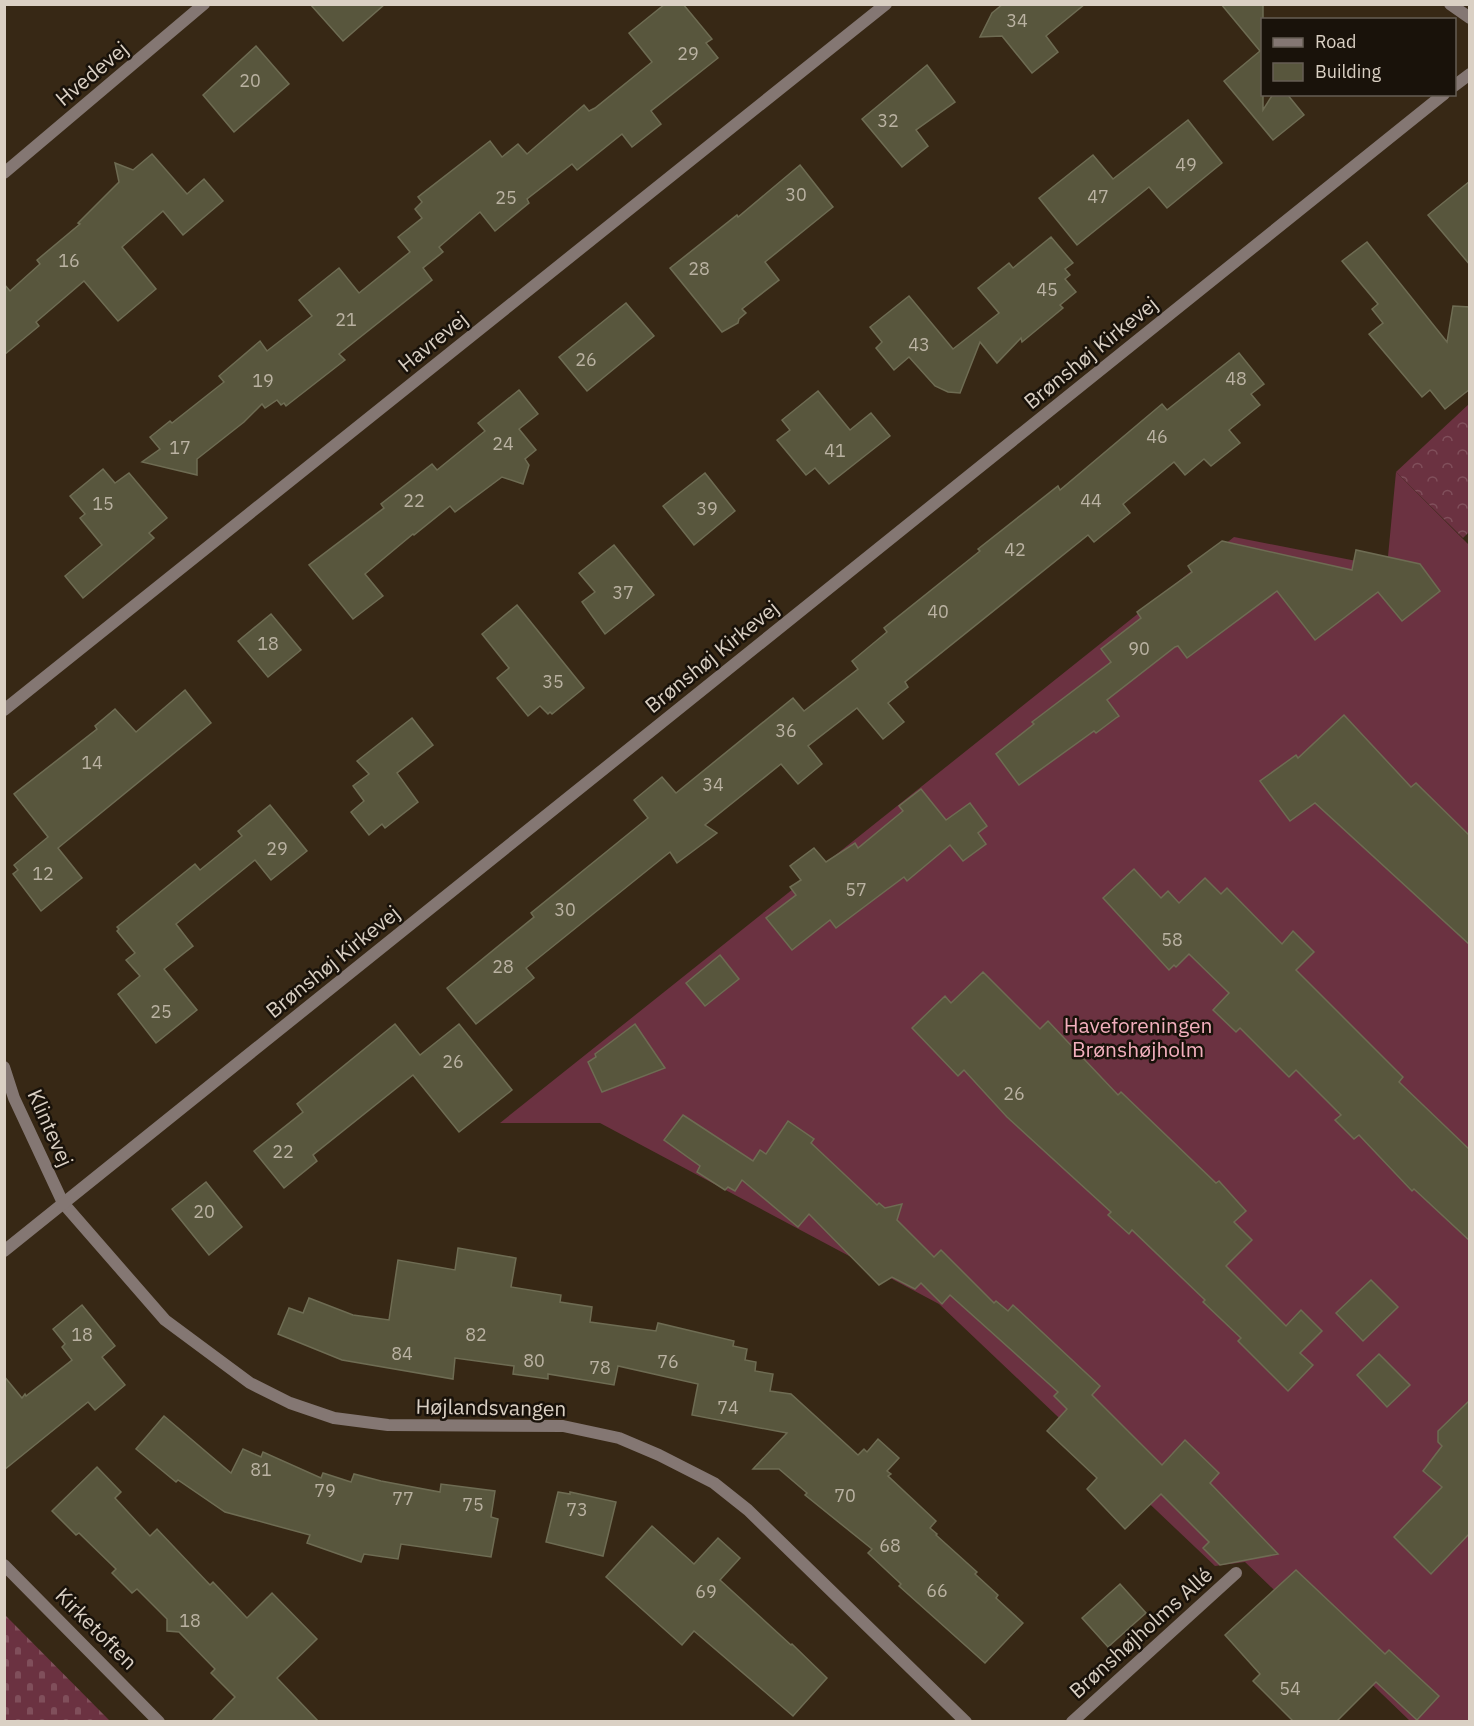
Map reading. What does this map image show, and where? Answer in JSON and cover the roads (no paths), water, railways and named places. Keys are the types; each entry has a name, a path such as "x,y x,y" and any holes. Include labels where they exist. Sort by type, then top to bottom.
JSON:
{"street":[{"name":"Hvedevej","path":"4,173 204,4"},
{"name":"Havrevej","path":"4,710 886,4"},
{"path":"1450,4 1470,18"},
{"path":"1456,85 1470,74"},
{"name":"Brønshøj Kirkevej","path":"4,1251 1442,96"},
{"name":"Klintevej","path":"4,1067 14,1098 63,1203"},
{"name":"Højlandsvangen","path":"63,1203 165,1320 250,1383 290,1403 334,1418 388,1425 563,1426 619,1438 714,1483 748,1510 966,1722"},
{"name":"Kirketoften","path":"4,1565 159,1722"},
{"name":"Brønshøjholms Allé","path":"1072,1722 1236,1573"}],"park label":[{"name":"Haveforeningen Brønshøjholm","path":"1138,1038"}]}
